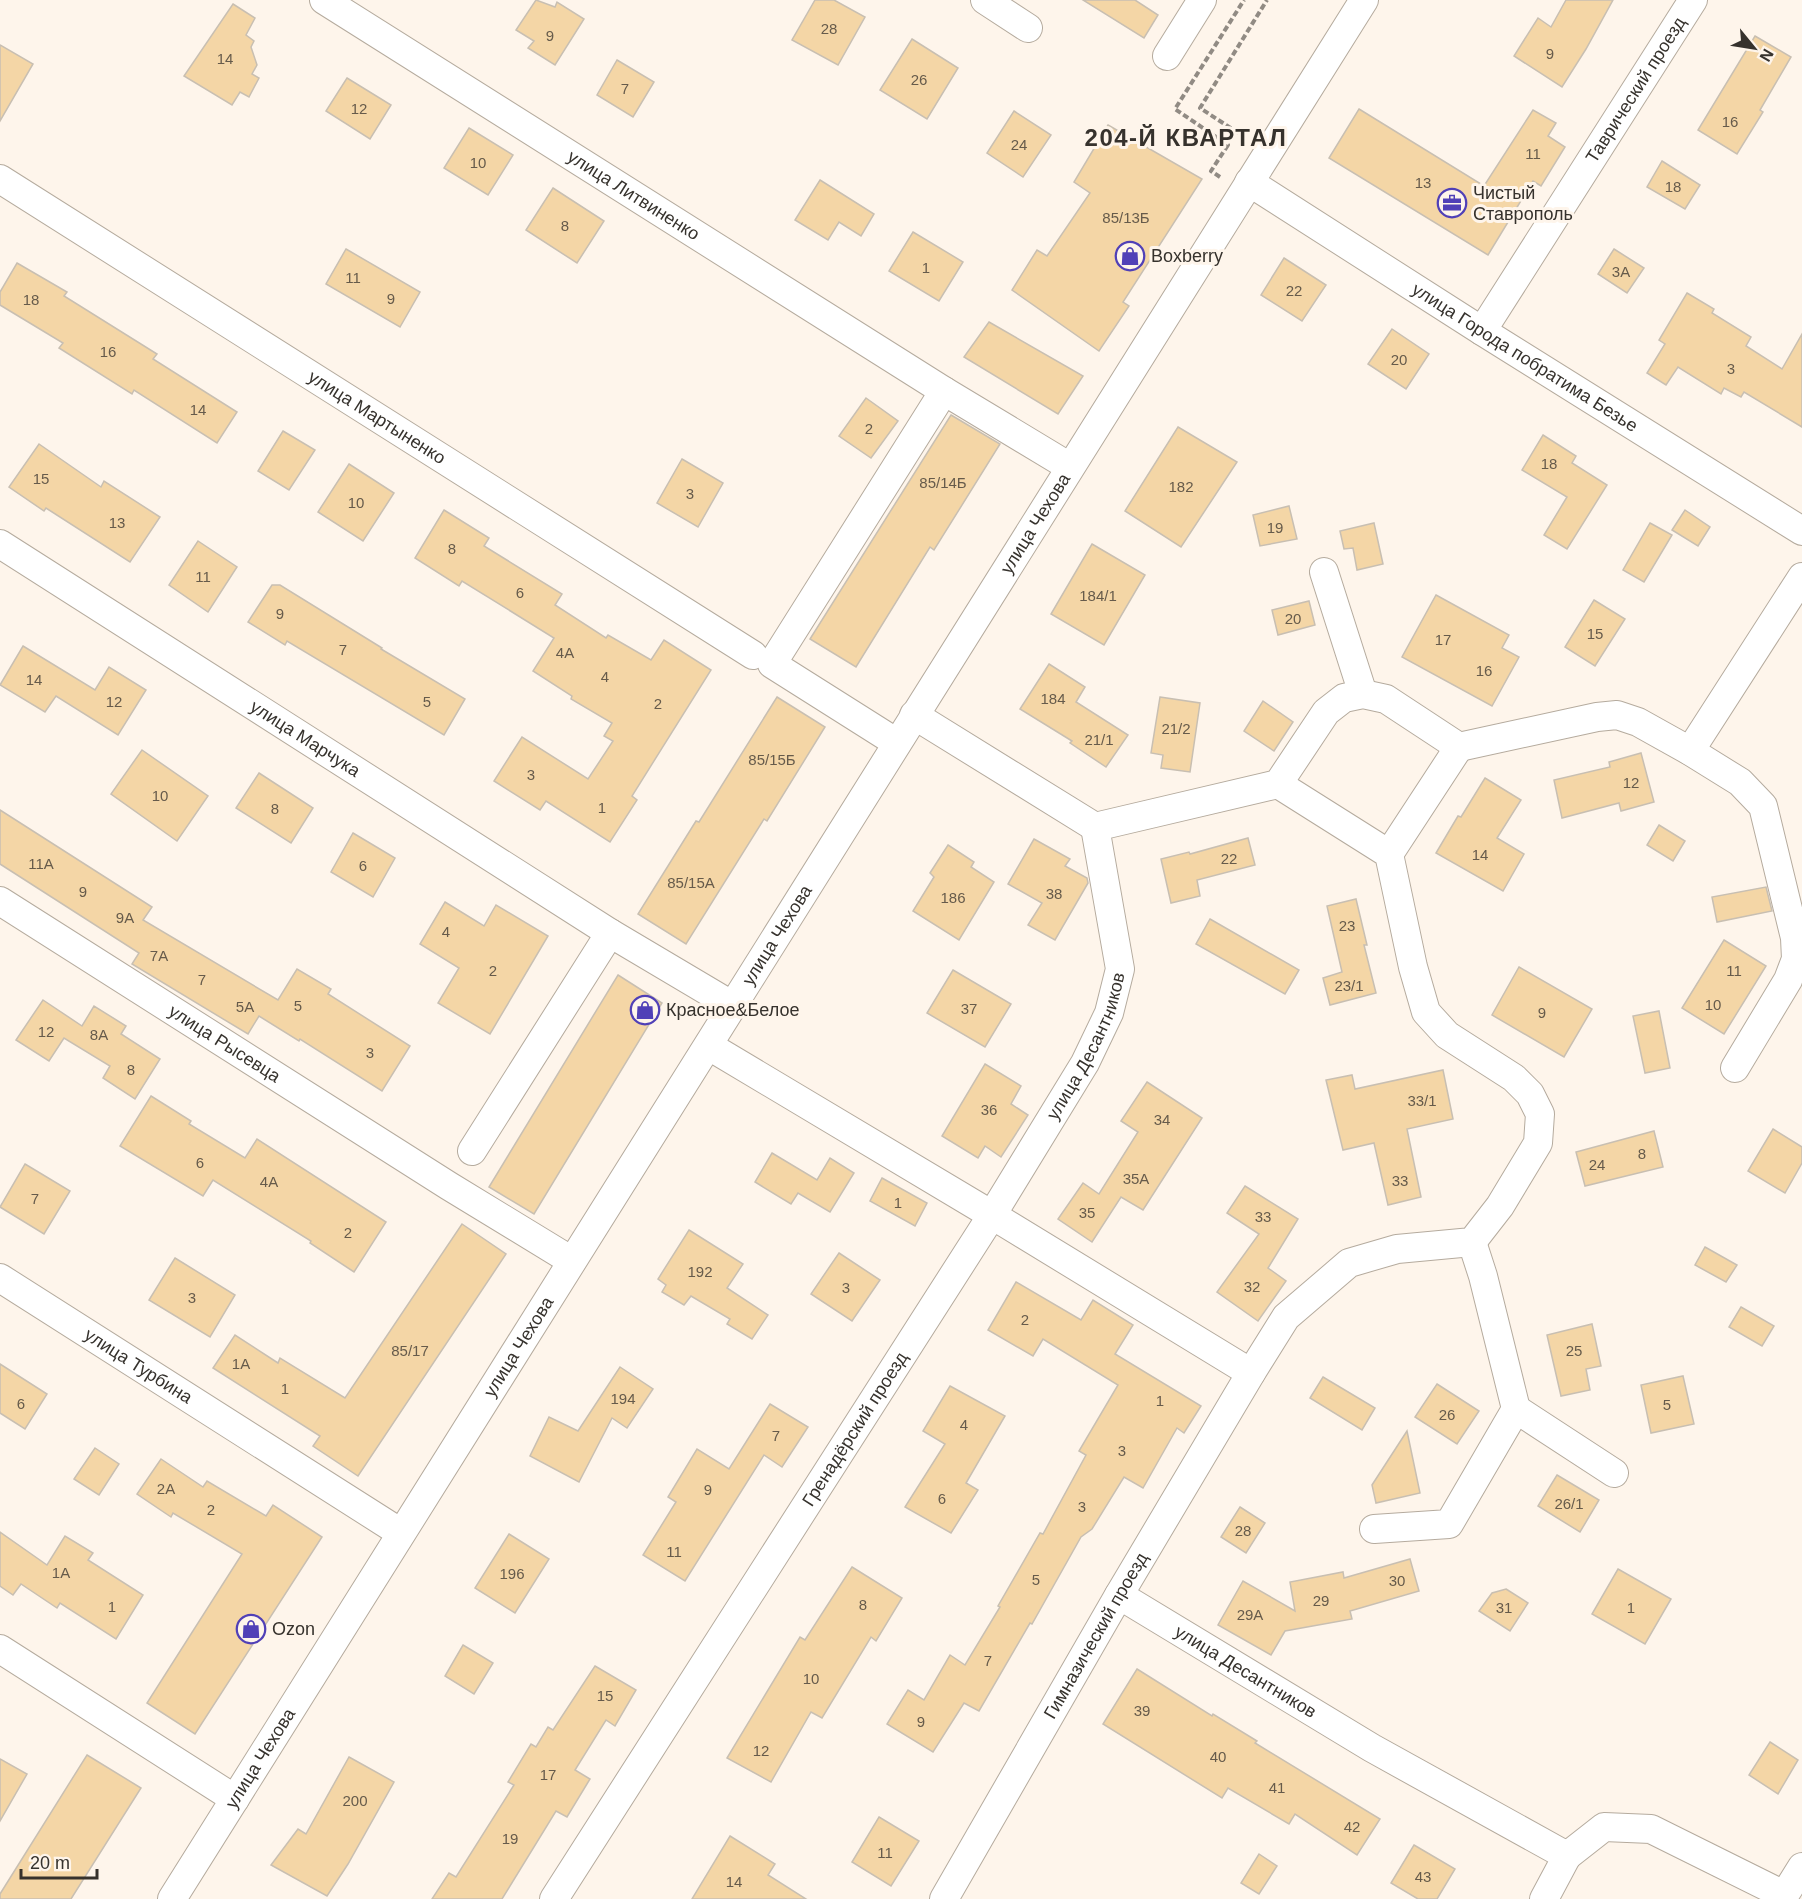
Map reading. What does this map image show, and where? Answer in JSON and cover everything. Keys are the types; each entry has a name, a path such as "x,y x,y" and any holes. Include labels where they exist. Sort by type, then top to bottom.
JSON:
{"street":[{"name":"улица Литвиненко","path":"324,0 944,391 1070,467"},
{"path":"985,0 1028,28"},
{"path":"1167,56 1202,0"},
{"name":"улица Чехова","path":"172,1899 1070,467 1236,180 1364,0"},
{"name":"Таврический проезд","path":"1482,331 1693,0"},
{"name":"улица Мартыненко","path":"0,179 753,655"},
{"name":"улица Города побратима Безье","path":"1236,180 1802,531"},
{"path":"897,743 772,664 944,391"},
{"name":"улица Марчука","path":"0,544 610,933 733,1006"},
{"path":"1324,572 1363,694"},
{"path":"1689,751 1802,577"},
{"path":"914,715 1095,827 1278,784 1326,712 1344,698 1363,694 1386,699 1459,747"},
{"path":"709,1046 1251,1373 1286,1317 1349,1263 1397,1249 1472,1242 1500,1206 1538,1143 1540,1114 1530,1094 1514,1078 1447,1035 1426,1012 1413,967 1389,854 1459,747 1597,717 1617,716 1638,722 1740,782 1763,806 1795,938 1796,959 1788,980 1734,1068"},
{"path":"1278,784 1389,854"},
{"name":"улица Десантников","path":"992,1215 1085,1063 1109,1013 1119,969 1095,827"},
{"name":"улица Рысевца","path":"0,901 449,1186 573,1261"},
{"path":"472,1151 610,933"},
{"name":"Гренадёрский проезд","path":"554,1899 992,1215"},
{"path":"1472,1242 1483,1276 1516,1409 1614,1473"},
{"name":"улица Турбина","path":"0,1278 401,1533"},
{"name":"Гимназический проезд","path":"944,1899 1119,1595 1251,1373"},
{"path":"1374,1529 1449,1524 1516,1409"},
{"name":"улица Десантников","path":"1119,1595 1372,1748 1568,1856"},
{"path":"0,1649 235,1799"},
{"path":"1544,1899 1568,1856 1604,1827 1651,1829 1783,1897 1802,1867"}],"path":[{"path":"1236,180 1210,171 1228,145 1175,110 1244,0"},
{"path":"1248,140 1200,108 1267,0"}],"building":[{"path":"536,0 555,7 557,2 584,19 555,65 528,48 534,41 516,30"},
{"path":"815,0 834,0 865,17 838,65 792,40"},
{"path":"1083,0 1135,0 1158,15 1144,38"},
{"path":"1566,0 1613,0 1562,87 1514,56 1538,18 1551,27"},
{"path":"233,4 255,18 246,35 254,41 251,47 257,65 252,74 259,78 249,97 240,92 232,105 184,76"},
{"path":"1755,36 1791,57 1760,110 1763,112 1737,154 1698,130"},
{"path":"912,39 958,68 927,119 880,90"},
{"path":"0,45 33,64 0,121"},
{"path":"617,60 654,82 633,117 597,95"},
{"path":"347,78 391,105 370,139 326,111"},
{"path":"1359,109 1484,186 1533,110 1556,123 1548,136 1565,147 1541,186 1533,181 1488,255 1329,158"},
{"path":"1014,111 1051,135 1023,177 987,153"},
{"path":"1108,125 1202,179 1123,302 1129,306 1099,351 1012,290 1037,250 1047,256 1090,193 1074,182"},
{"path":"469,128 513,155 488,195 444,168"},
{"path":"1662,161 1700,185 1685,209 1647,187"},
{"path":"820,180 874,214 861,236 839,222 828,240 795,220"},
{"path":"553,188 604,221 577,263 526,230"},
{"path":"913,232 963,262 939,301 889,271"},
{"path":"346,249 420,292 400,327 326,284"},
{"path":"1614,249 1644,268 1627,293 1598,274"},
{"path":"1284,258 1326,285 1302,321 1261,295"},
{"path":"17,263 67,292 64,296 157,354 153,359 237,412 217,443 134,390 132,394 59,348 63,343 0,305 0,292"},
{"path":"1687,293 1714,309 1712,313 1751,337 1746,346 1782,369 1802,334 1802,427 1744,392 1741,397 1724,388 1721,394 1678,367 1666,385 1647,373 1665,344 1659,340"},
{"path":"989,322 1083,376 1058,414 964,357"},
{"path":"1392,329 1429,354 1406,389 1368,364"},
{"path":"866,398 898,421 871,458 839,436"},
{"path":"951,415 1000,444 934,550 930,547 856,667 810,639"},
{"path":"1178,427 1237,462 1181,547 1125,511"},
{"path":"283,431 315,450 289,490 258,471"},
{"path":"1543,435 1576,456 1572,463 1607,485 1567,549 1544,535 1567,497 1522,470"},
{"path":"39,444 101,487 104,481 160,517 130,562 46,508 44,511 9,487"},
{"path":"682,459 723,483 698,527 657,503"},
{"path":"349,464 394,493 363,541 318,512"},
{"path":"1289,506 1297,539 1260,546 1253,515"},
{"path":"444,510 489,538 484,546 562,594 555,605 606,638 608,635 651,660 664,640 711,670 632,796 637,800 610,842 546,801 540,810 494,781 522,737 588,779 613,741 604,736 612,723 571,699 572,696 533,671 554,638 462,581 459,586 415,558"},
{"path":"1685,510 1710,527 1698,546 1672,530"},
{"path":"1374,523 1383,564 1357,570 1353,548 1344,549 1340,531"},
{"path":"1650,523 1672,535 1644,582 1623,570"},
{"path":"198,541 237,567 208,612 169,585"},
{"path":"1092,544 1145,575 1104,645 1051,614"},
{"path":"272,585 280,585 465,699 444,735 287,641 285,645 248,622"},
{"path":"1436,595 1509,635 1502,648 1519,657 1492,706 1402,657"},
{"path":"1594,600 1625,619 1595,666 1565,647"},
{"path":"1309,601 1315,625 1278,635 1272,610"},
{"path":"23,646 95,690 109,667 146,690 118,735 56,696 45,712 0,685"},
{"path":"1049,664 1085,687 1076,702 1128,735 1106,767 1070,743 1072,741 1020,709"},
{"path":"777,697 825,727 767,821 764,819 686,944 638,914"},
{"path":"1160,697 1200,703 1190,772 1161,768 1163,755 1151,753"},
{"path":"1263,701 1293,722 1274,751 1244,731"},
{"path":"142,750 208,796 177,841 111,794"},
{"path":"1641,753 1654,802 1621,811 1619,803 1562,818 1554,780 1610,767 1609,762"},
{"path":"259,773 313,808 291,843 236,808"},
{"path":"1485,778 1521,800 1497,838 1524,854 1503,891 1436,853 1458,816 1461,817"},
{"path":"0,810 152,907 143,920 278,1000 297,969 331,989 328,994 410,1046 382,1091 259,1016 248,1034 132,964 139,953 0,864"},
{"path":"1659,825 1685,841 1673,861 1647,845"},
{"path":"353,833 395,858 373,897 331,872"},
{"path":"1248,838 1255,865 1197,880 1200,896 1171,903 1161,859 1189,852 1190,854"},
{"path":"1034,839 1070,859 1065,866 1087,878 1088,883 1055,940 1028,925 1042,903 1008,884"},
{"path":"948,845 974,862 971,867 994,882 959,940 913,911 934,877 930,873"},
{"path":"1766,887 1772,911 1717,922 1712,897"},
{"path":"1356,899 1376,993 1330,1005 1323,978 1342,972 1327,906"},
{"path":"445,902 484,926 496,905 548,936 490,1034 438,1003 459,968 420,944"},
{"path":"1210,919 1299,970 1285,994 1196,944"},
{"path":"1724,940 1766,966 1724,1034 1682,1008"},
{"path":"1519,967 1592,1009 1564,1057 1492,1015"},
{"path":"953,970 1011,1004 985,1047 927,1013"},
{"path":"618,975 662,1003 534,1214 489,1187"},
{"path":"43,1000 82,1026 94,1006 126,1026 121,1034 160,1059 135,1099 103,1078 110,1066 64,1038 49,1061 16,1040"},
{"path":"1659,1011 1670,1068 1645,1073 1633,1016"},
{"path":"985,1064 1021,1086 1011,1104 1028,1115 1001,1157 985,1146 978,1158 942,1136"},
{"path":"1443,1070 1453,1119 1407,1129 1421,1197 1388,1205 1374,1143 1343,1150 1326,1080 1352,1075 1355,1089"},
{"path":"1147,1082 1202,1118 1143,1210 1121,1197 1092,1242 1058,1219 1083,1183 1099,1194 1138,1132 1121,1121"},
{"path":"151,1096 191,1121 189,1124 245,1158 257,1139 386,1222 354,1272 310,1243 311,1241 213,1180 203,1196 120,1146"},
{"path":"1773,1129 1802,1147 1802,1163 1785,1193 1748,1171"},
{"path":"1654,1131 1663,1167 1585,1186 1576,1152"},
{"path":"772,1153 817,1180 830,1158 854,1173 830,1212 798,1193 791,1204 755,1182"},
{"path":"25,1164 70,1191 44,1234 0,1207"},
{"path":"882,1178 927,1203 915,1226 870,1201"},
{"path":"1245,1186 1298,1219 1268,1268 1286,1281 1258,1321 1217,1292 1259,1234 1227,1213"},
{"path":"462,1224 506,1254 358,1476 313,1446 320,1436 213,1368 235,1335 278,1363 280,1358 345,1398"},
{"path":"689,1230 743,1264 727,1288 768,1315 752,1339 727,1324 730,1319 691,1296 684,1305 662,1292 666,1285 658,1279"},
{"path":"1705,1247 1737,1265 1726,1282 1695,1265"},
{"path":"839,1253 880,1280 852,1321 811,1294"},
{"path":"175,1258 235,1295 210,1337 149,1300"},
{"path":"1016,1282 1081,1320 1093,1300 1133,1325 1115,1354 1201,1406 1184,1433 1177,1428 1143,1488 1124,1477 1092,1529 1081,1537 979,1711 964,1703 933,1752 887,1724 908,1690 924,1700 950,1655 965,1665 1040,1533 1043,1534 1086,1455 1079,1451 1118,1385 1043,1339 1033,1356 988,1330"},
{"path":"1741,1307 1774,1326 1762,1346 1729,1327"},
{"path":"1592,1324 1601,1366 1586,1369 1590,1390 1561,1396 1547,1335"},
{"path":"0,1364 47,1394 25,1429 0,1413"},
{"path":"620,1367 653,1389 627,1428 612,1418 579,1482 530,1456 549,1417 578,1431"},
{"path":"1683,1376 1694,1424 1651,1433 1641,1385"},
{"path":"1323,1377 1375,1408 1362,1430 1310,1398"},
{"path":"1437,1384 1479,1411 1457,1444 1415,1417"},
{"path":"950,1386 1005,1416 966,1483 978,1490 951,1533 905,1507 945,1444 923,1431"},
{"path":"770,1404 808,1427 782,1467 764,1455 685,1581 643,1555 676,1502 668,1497 697,1449 729,1469"},
{"path":"1407,1431 1420,1493 1376,1503 1372,1485"},
{"path":"95,1448 119,1464 99,1495 74,1479"},
{"path":"161,1459 203,1487 207,1481 266,1516 273,1505 322,1537 195,1734 147,1703 242,1554 173,1513 171,1517 137,1494"},
{"path":"1557,1475 1599,1500 1580,1532 1538,1506"},
{"path":"1240,1507 1265,1523 1246,1553 1221,1537"},
{"path":"0,1532 47,1565 65,1536 93,1553 88,1560 143,1595 116,1639 60,1603 57,1608 21,1584 13,1595 0,1586"},
{"path":"509,1534 549,1559 515,1613 475,1588"},
{"path":"1410,1559 1419,1591 1350,1611 1352,1619 1285,1631 1271,1655 1218,1625 1243,1581 1295,1611 1290,1582 1343,1572 1344,1578"},
{"path":"852,1567 902,1598 876,1641 871,1637 822,1718 811,1712 771,1782 727,1758 800,1637 805,1640"},
{"path":"1618,1569 1671,1599 1645,1644 1592,1614"},
{"path":"1506,1589 1528,1603 1510,1631 1479,1611 1492,1593"},
{"path":"463,1645 493,1663 474,1694 445,1676"},
{"path":"595,1666 636,1690 615,1726 606,1720 575,1770 590,1779 567,1817 556,1811 502,1899 432,1899 449,1873 456,1877 514,1785 508,1782 531,1744 536,1747 548,1727 553,1730"},
{"path":"1137,1669 1380,1819 1357,1855 1295,1814 1289,1824 1228,1788 1222,1798 1103,1724"},
{"path":"1770,1742 1798,1760 1778,1794 1749,1775"},
{"path":"87,1755 141,1788 71,1899 0,1899 0,1894"},
{"path":"349,1757 394,1782 348,1864 327,1896 271,1865 298,1829 306,1834"},
{"path":"0,1759 27,1774 0,1821"},
{"path":"879,1817 919,1841 891,1886 852,1862"},
{"path":"730,1836 775,1864 768,1875 806,1899 692,1899"},
{"path":"1414,1845 1455,1869 1437,1899 1418,1899 1391,1883"},
{"path":"1259,1854 1277,1866 1259,1894 1241,1883"}],"place":[{"name":"Чистый Ставрополь","path":"1452,203"},
{"name":"Boxberry","path":"1130,256"},
{"name":"Красное&Белое","path":"645,1010"},
{"name":"Ozon","path":"251,1629"}],"district":[{"name":"204-Й КВАРТАЛ","path":"1186,137"}]}
